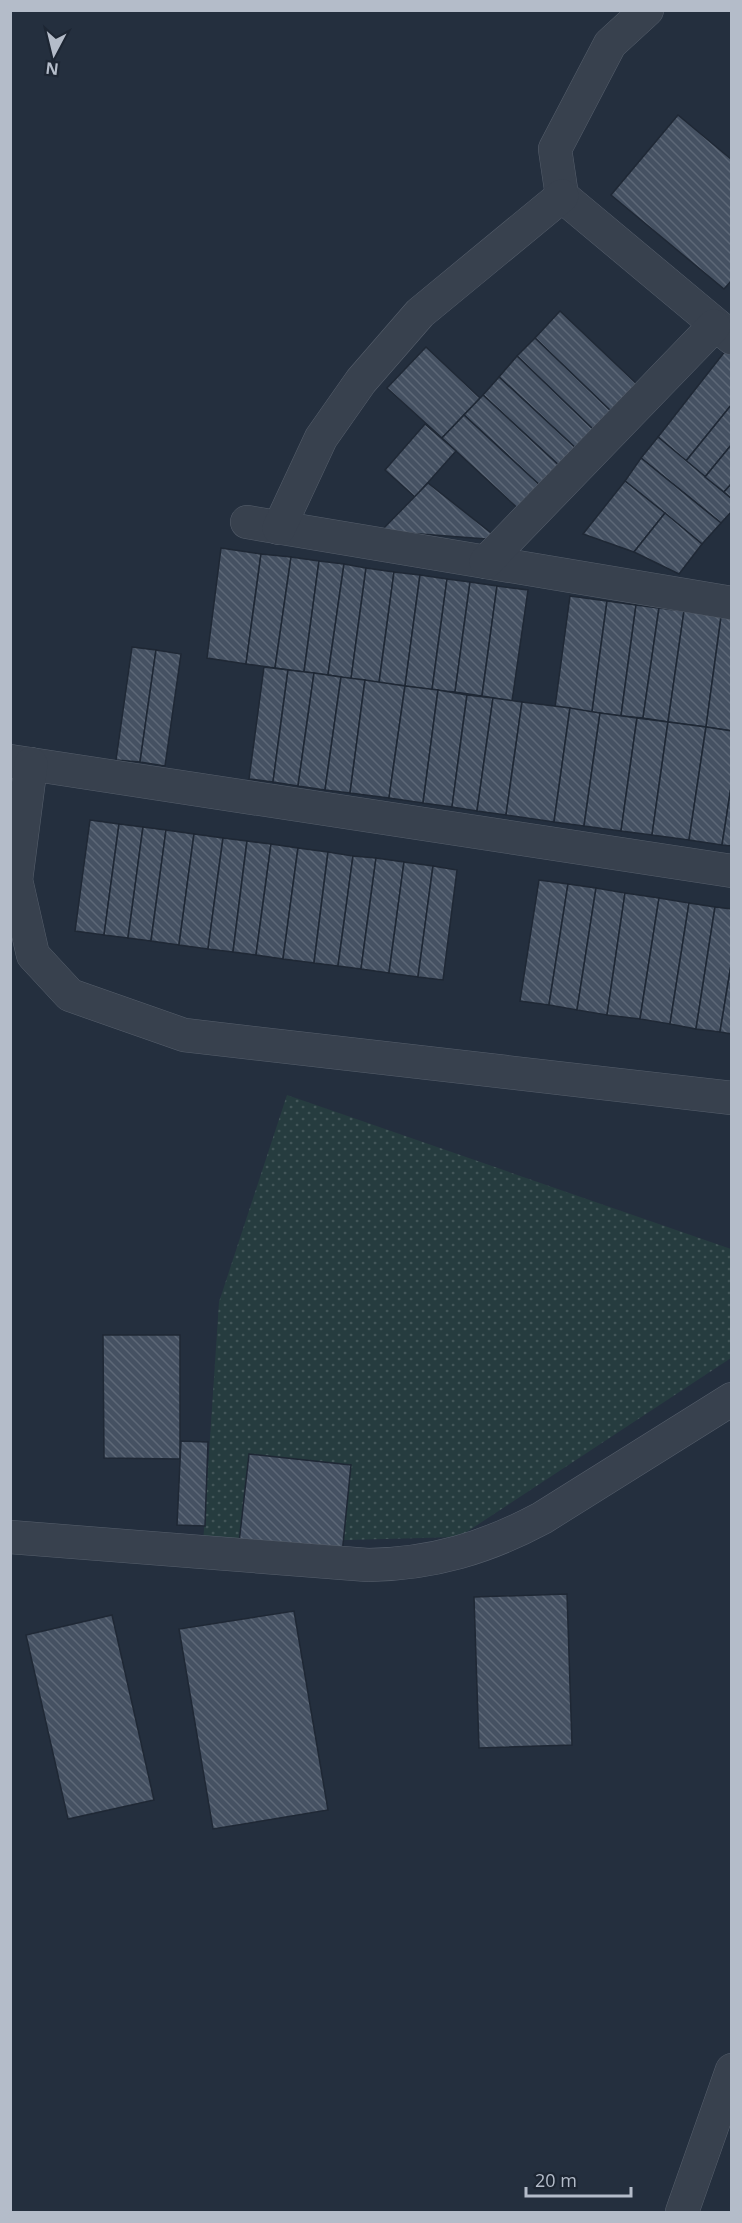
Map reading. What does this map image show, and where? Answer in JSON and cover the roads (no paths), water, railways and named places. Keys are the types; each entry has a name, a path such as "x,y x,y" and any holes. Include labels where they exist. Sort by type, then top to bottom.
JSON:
{"street":[{"path":"486,562 723,332 562,196 555,149 610,44 647,10"},
{"path":"279,528 321,438 361,381 420,313 562,196"},
{"path":"246,522 732,603"},
{"path":"732,871 20,763 16,880 33,955 70,995 184,1035 732,1098"},
{"path":"10,1537 368,1565 405,1564 441,1559 493,1542 542,1518 732,1399"},
{"path":"682,2212 732,2070"}]}
